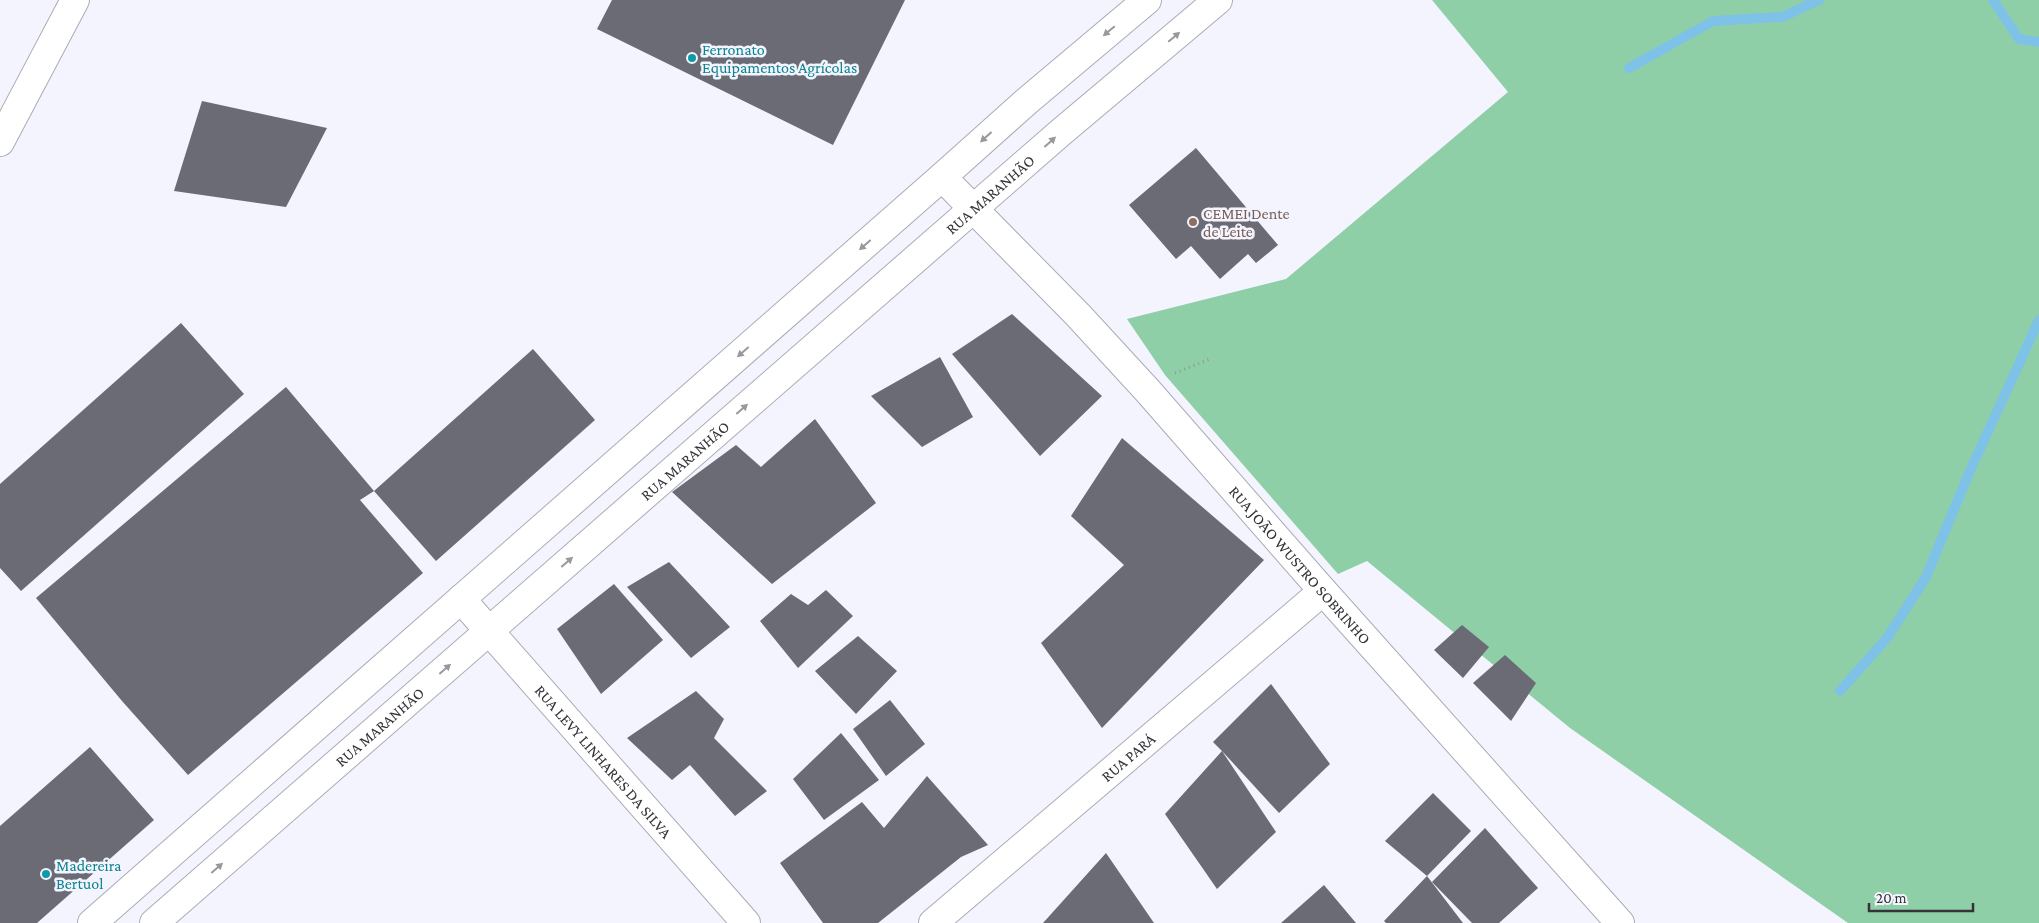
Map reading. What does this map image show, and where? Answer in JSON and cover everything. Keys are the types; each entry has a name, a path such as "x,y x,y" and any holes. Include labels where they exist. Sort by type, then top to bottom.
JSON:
{"street":[{"path":"0,142 75,0"},
{"path":"92,923 942,177 1027,100 1147,0"},
{"name":"RUA MARANHÃO","path":"154,923 796,362 1060,133 1218,0"},
{"name":"RUA JOÃO WUSTRO SOBRINHO","path":"942,177 1078,315 1620,923"},
{"path":"767,331 796,362"},
{"name":"RUA PARÁ","path":"932,923 1323,591"},
{"name":"RUA LEVY LINHARES DA SILVA","path":"461,599 746,923"},
{"path":"163,861 190,892"}],"green space":[{"path":"1432,0 2039,0 2039,923 1848,923 1570,728 1367,561 1338,574 1165,375 1127,319 1286,279 1508,92"}],"building":[{"path":"612,0 905,0 833,145 597,29"},
{"path":"202,101 327,128 286,207 174,191"},
{"path":"1196,148 1278,245 1256,263 1248,254 1220,279 1191,246 1176,259 1129,205"},
{"path":"1012,314 1102,396 1040,456 952,354"},
{"path":"181,323 244,394 21,591 0,568 0,484"},
{"path":"533,349 595,420 436,561 374,491"},
{"path":"940,357 973,417 922,447 871,396"},
{"path":"286,387 374,491 360,500 423,573 188,775 122,701 36,598"},
{"path":"815,419 876,503 772,584 672,492 736,445 761,467"},
{"path":"1122,438 1264,560 1102,728 1041,643 1124,565 1071,516"},
{"path":"669,562 730,627 691,658 627,587"},
{"path":"614,584 663,640 601,694 557,629"},
{"path":"826,590 853,616 798,668 760,621 791,594 808,605"},
{"path":"1462,625 1489,647 1463,678 1434,650"},
{"path":"858,636 897,671 856,714 815,671"},
{"path":"1505,655 1536,683 1511,721 1473,683"},
{"path":"1271,684 1330,764 1279,813 1213,742"},
{"path":"696,691 724,719 714,738 767,791 735,816 690,765 672,780 627,738"},
{"path":"890,700 925,744 886,776 853,729"},
{"path":"841,733 879,780 824,820 793,779"},
{"name":"Madereira Bertuol","path":"90,747 154,820 37,923 0,923 0,826"},
{"path":"1222,751 1276,832 1217,889 1165,814"},
{"path":"927,776 988,845 961,857 878,923 823,923 780,863 862,802 884,828"},
{"path":"1433,793 1471,831 1427,876 1385,841"},
{"path":"1485,828 1538,888 1499,923 1472,923 1432,882"},
{"path":"1106,853 1154,923 1043,923"},
{"path":"1427,876 1463,923 1386,923 1384,921"},
{"path":"1324,885 1356,923 1281,923"}],"waterway":[{"path":"1629,68 1713,21 1782,17 1819,0"},
{"path":"1993,0 2019,39 2039,42"},
{"path":"1840,691 1887,638 1926,577 1969,473 2039,320"}],"place":[{"name":"Ferronato Equipamentos Agrícolas","path":"692,58"},
{"name":"CEMEI Dente de Leite","path":"1193,222"},
{"name":"Madereira Bertuol","path":"46,874"}]}
